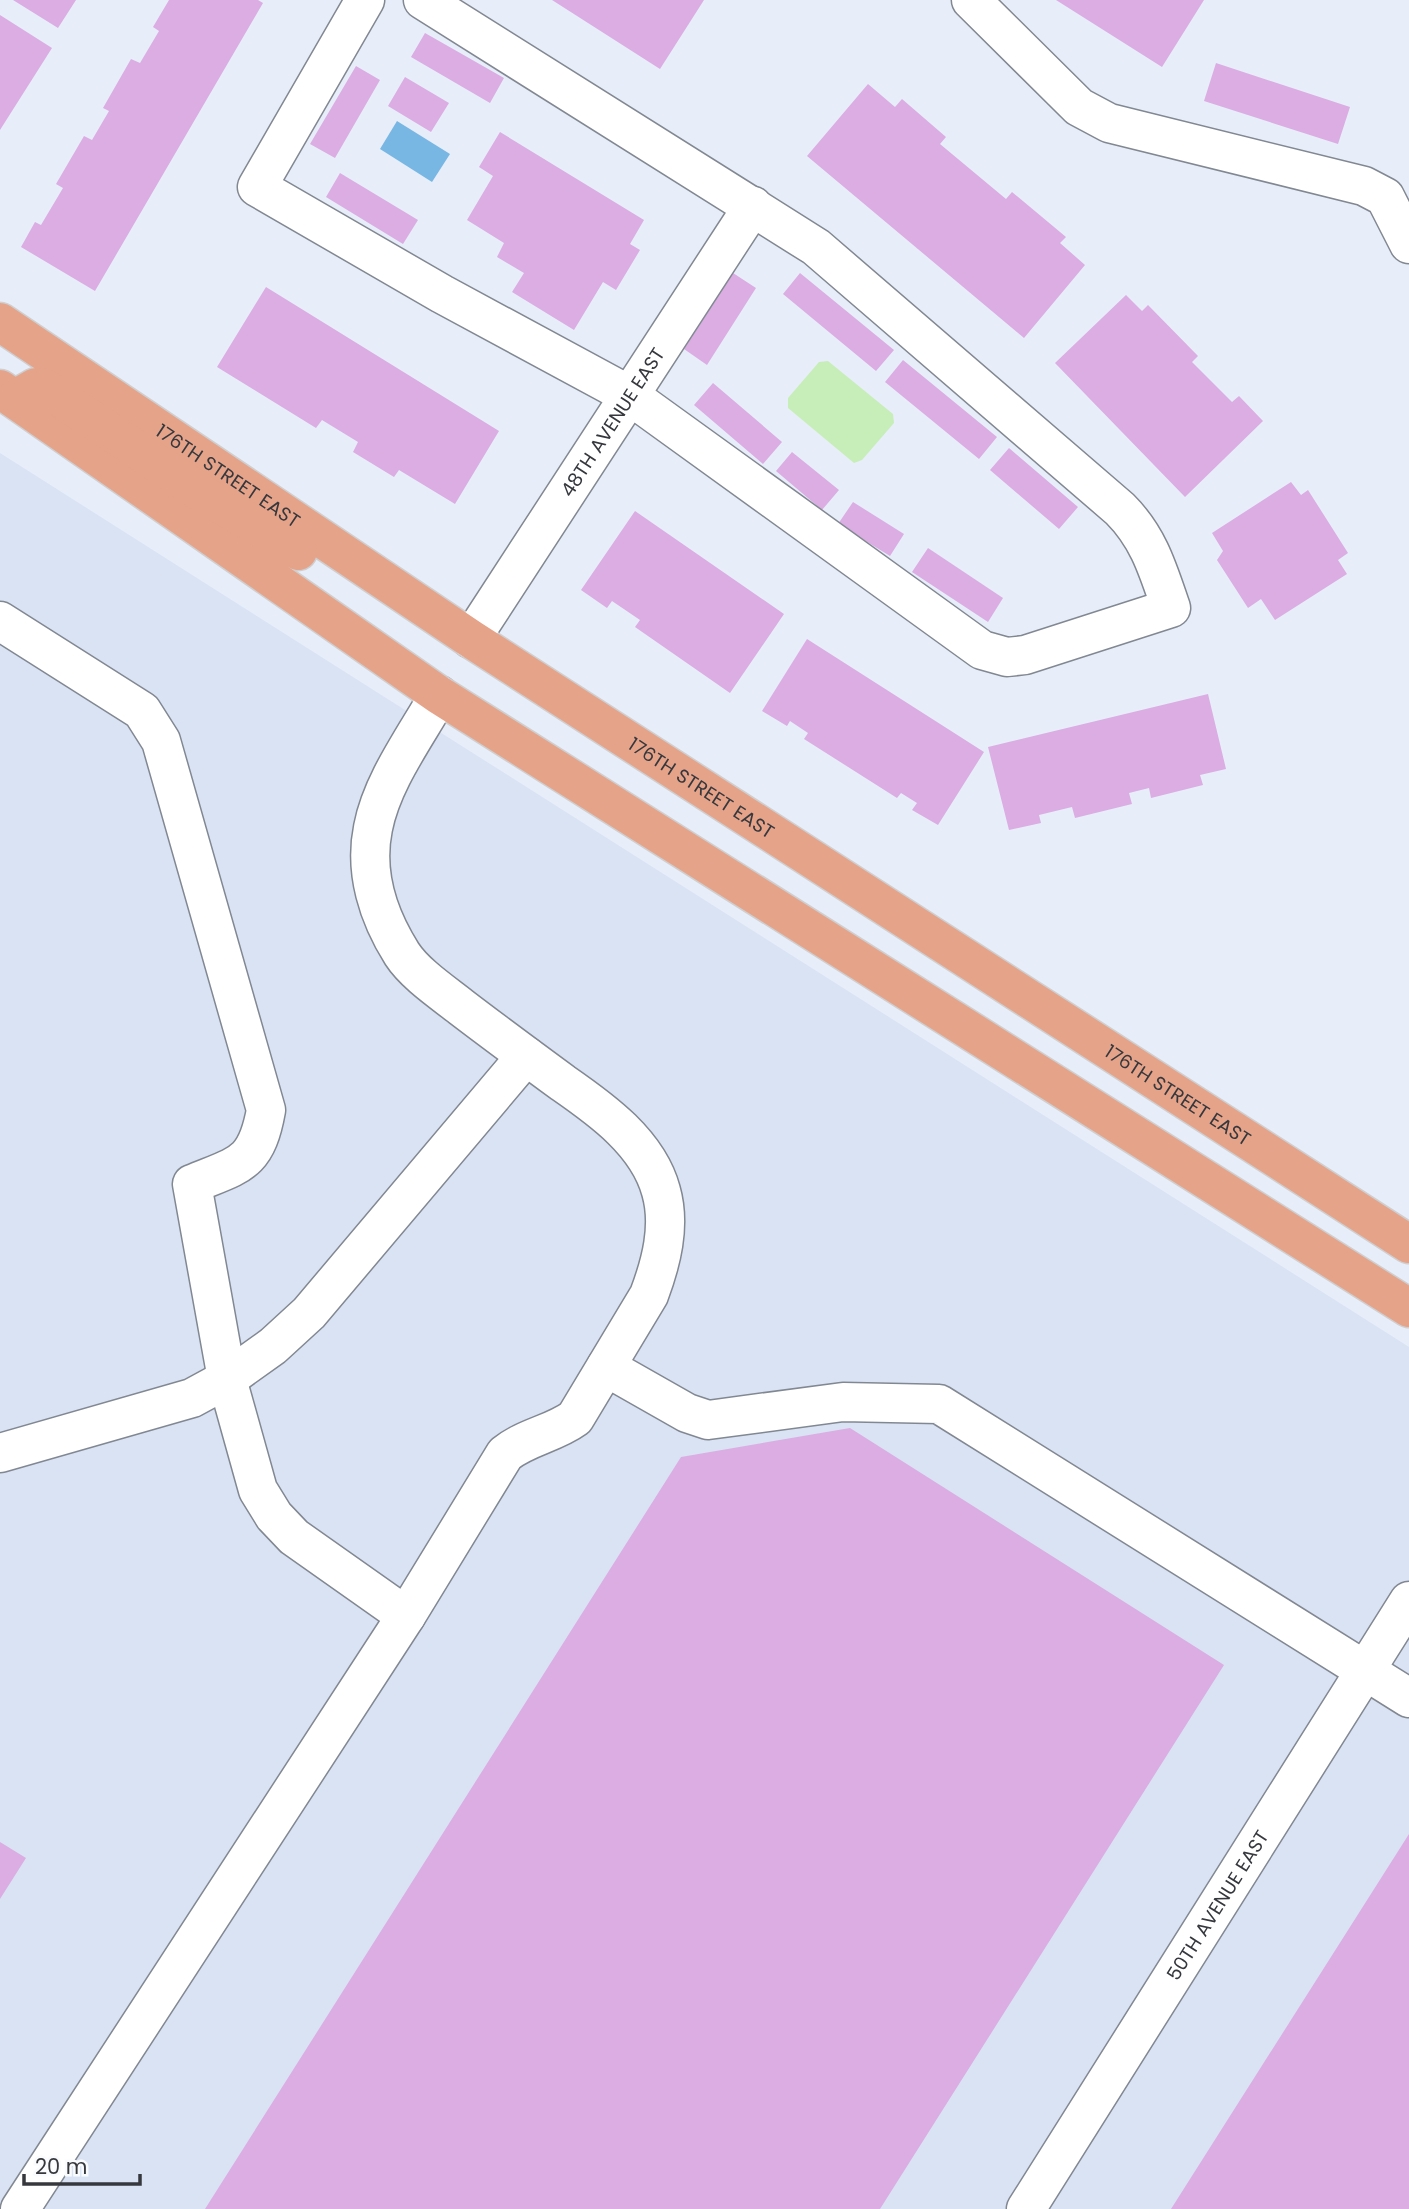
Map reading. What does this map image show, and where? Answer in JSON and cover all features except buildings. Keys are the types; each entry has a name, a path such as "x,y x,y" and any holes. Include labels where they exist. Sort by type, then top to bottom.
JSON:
{"main road":[{"name":"176TH STREET EAST","path":"0,322 471,639 1409,1244"},
{"path":"8,394 45,387 209,498 326,568 406,595"},
{"path":"8,394 439,695 1409,1308"}],"street":[{"path":"365,0 257,187 442,294 629,395 992,654 1007,657 1025,655 1171,608 1152,551 1138,527 816,247 424,0"},
{"path":"971,0 1079,107 1093,116 1109,123 1364,186 1385,197 1409,244"},
{"name":"48TH AVENUE EAST","path":"471,639 753,206"},
{"path":"0,621 142,711 162,741 266,1110 261,1141 243,1163 192,1184 227,1379 258,1490 274,1516 294,1537 406,1616"},
{"path":"20,2209 406,1616 505,1454 516,1445 564,1426 575,1418 649,1295 657,1273 665,1221 661,1191 631,1139 602,1110 437,988 403,956 377,906 370,875 373,829 383,796 439,695"},
{"path":"0,1453 192,1398 227,1379 274,1346 309,1313 526,1056"},
{"path":"606,1367 687,1413 708,1420 843,1402 939,1404 1409,1698"},
{"name":"50TH AVENUE EAST","path":"1026,2209 1409,1601"}],"shaded area":[{"path":"0,453 1409,1347 1409,2209 0,2209"}],"green space":[{"path":"828,361 893,414 894,423 862,460 854,463 788,408 788,398 819,362"}],"water":[{"path":"397,121 450,154 432,182 380,149"}]}
